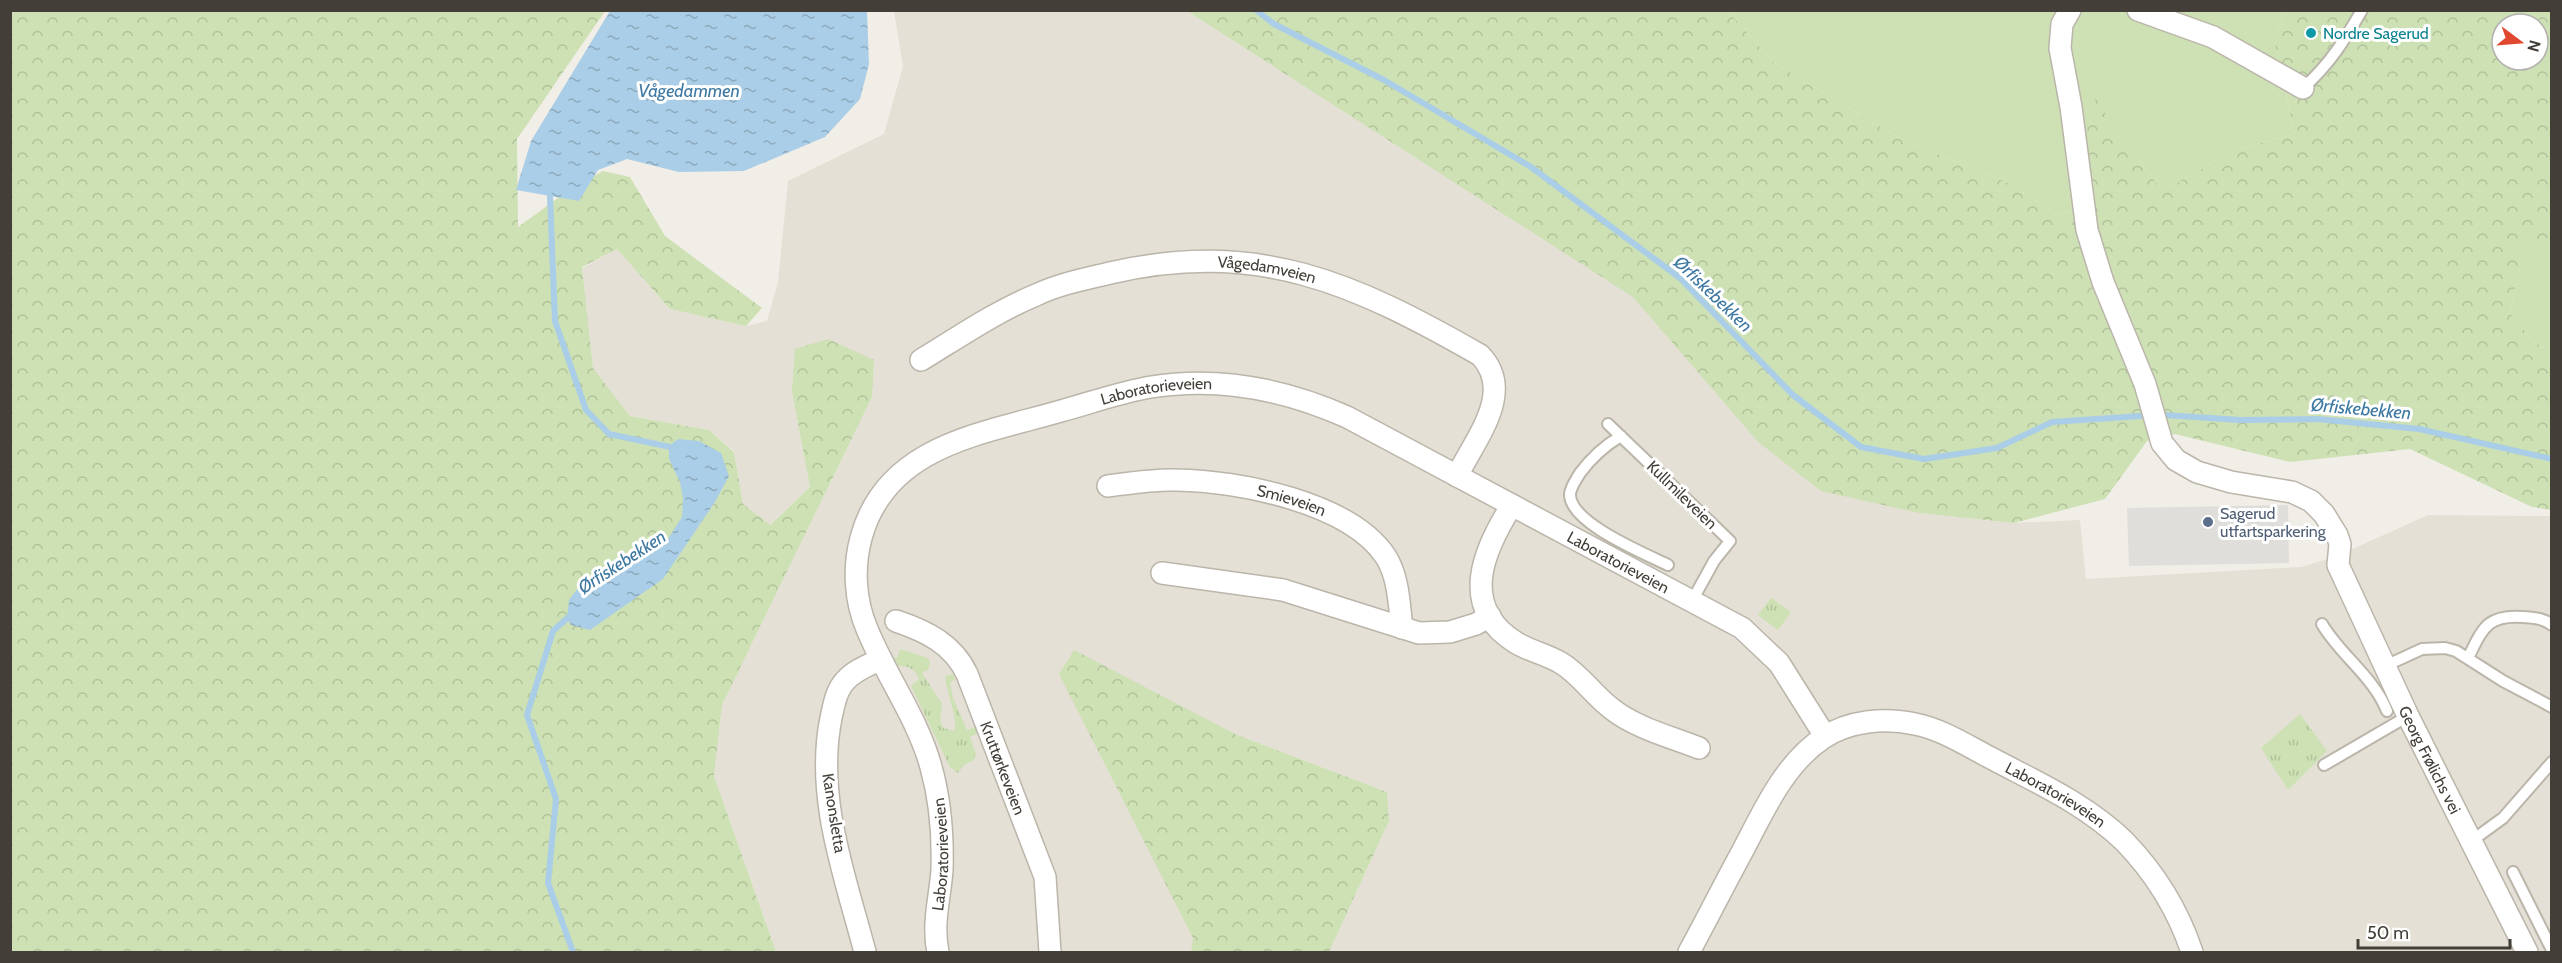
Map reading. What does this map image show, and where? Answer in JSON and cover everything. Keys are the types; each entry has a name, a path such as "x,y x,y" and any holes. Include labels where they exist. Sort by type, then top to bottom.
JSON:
{"street":[{"name":"Georg Frølichs vei","path":"2070,10 2062,24 2060,48 2072,106 2087,230 2103,282 2145,384 2162,443 2176,460 2197,472 2239,484 2292,492 2311,501 2324,514 2340,544 2338,565 2408,716 2527,952"},
{"path":"2138,10 2213,37 2303,88"},
{"name":"Vågedamveien","path":"921,360 992,317 1038,293 1063,284 1123,270 1181,262 1239,262 1310,275 1354,290 1398,310 1480,355 1487,363 1495,380 1495,398 1457,476"},
{"name":"Laboratorieveien","path":"938,952 935,922 942,854 936,789 925,749 867,628 857,586 856,566 863,532 874,506 888,486 922,456 950,444 1149,388 1205,383 1229,384 1275,391 1326,407 1742,628 1768,650 1790,679 1825,736"},
{"name":"Smieveien","path":"1108,486 1174,479 1227,483 1279,495 1343,519 1371,539 1390,565 1396,583 1402,628"},
{"path":"1512,506 1494,534 1482,566 1482,593 1490,616 1500,630 1517,643 1562,663 1612,710 1700,748"},
{"path":"1162,573 1283,590 1402,628 1429,634 1450,632 1476,624 1490,616"},
{"name":"Kruttørkeveien","path":"896,621 934,636 957,658 967,674 1045,877 1050,952"},
{"name":"Kanonsletta","path":"865,952 832,821 826,773 826,752 838,692 845,680 853,673 881,659"},
{"name":"Laboratorieveien","path":"1689,952 1768,802 1796,762 1825,736 1848,727 1871,722 1915,724 1947,735 2055,791 2108,827 2139,858 2177,914 2192,952"}],"lane":[{"path":"2303,88 2322,72 2362,10"},
{"name":"Kullmileveien","path":"1608,424 1730,541 1714,561 1692,601"},
{"path":"1621,436 1598,452 1584,469 1572,485 1571,501 1582,518 1668,565"},
{"path":"2468,658 2482,629 2498,619 2509,616 2539,619 2552,625"},
{"path":"2322,624 2369,682 2386,711"},
{"path":"2385,666 2434,646 2456,651 2503,681 2552,707"},
{"path":"2324,765 2408,716"},
{"path":"2470,842 2503,818 2552,762"},
{"path":"2513,872 2552,950"}],"shaded area":[{"path":"894,11 1187,11 1634,297 1758,442 1919,513 2014,523 2080,520 2086,579 2301,567 2337,556 2428,515 2551,516 2551,952 1329,952 1389,821 1387,792 1237,735 1191,952 776,952 714,776 722,705 872,397 874,360 792,392 810,487 769,525 743,504 734,451 709,430 630,416 593,368 582,268 617,249 670,309 746,326 767,321 778,282 788,181 884,134 903,66"},
{"name":"Sagerud utfartsparkering","path":"2288,505 2289,563 2129,566 2127,508"}],"green space":[{"path":"10,11 605,11 517,139 518,227 565,193 603,171 630,177 665,236 762,308 746,326 670,309 617,249 582,267 593,368 630,416 709,430 734,452 743,504 770,525 810,487 792,392 795,349 828,339 874,360 872,397 722,705 714,776 776,952 11,952"},
{"path":"1187,11 1728,11 1773,62 1899,138 2013,185 2056,215 2087,208 2087,111 2097,98 2118,136 2163,191 2234,150 2295,134 2275,45 2284,11 2551,11 2551,238 2524,242 2510,313 2534,342 2551,352 2551,510 2532,507 2410,449 2290,462 2175,434 2147,441 2105,499 2014,523 1919,513 1821,491 1758,442 1633,297"},
{"path":"1728,11 2284,11 2275,45 2295,134 2234,150 2163,191 2118,136 2097,99 2087,208 2056,215 2013,185 1899,138 1773,62"},
{"path":"2551,238 2551,352 2534,342 2510,313 2524,241"},
{"path":"1771,598 1791,612 1778,630 1758,615"},
{"path":"900,649 928,658 930,662 928,670 922,673 942,704 940,719 943,728 954,731 955,720 945,676 953,674 955,679 950,683 953,698 967,730 976,727 978,733 970,737 976,754 974,760 964,765 958,773 950,767 911,686 919,679 917,675 911,668 898,666 893,658 897,658"},
{"path":"1074,650 1237,735 1387,792 1389,821 1329,952 1191,952 1193,938 1059,674"},
{"path":"2300,714 2327,751 2288,790 2261,748"}],"water":[{"name":"Vågedammen","path":"610,11 867,11 869,64 860,99 825,137 744,171 679,172 627,159 598,170 579,201 516,190 531,141"},
{"path":"678,439 699,441 721,453 729,476 715,502 663,579 590,630 571,625 567,619 569,600 584,580 666,542 682,517 683,499 680,482 669,459 669,446"}],"waterway":[{"name":"Ørfiskebekken","path":"1256,10 1274,24 1384,80 1531,167 1680,278 1793,395 1861,447 1924,459 1997,448 2052,422 2141,416"},
{"name":"Ørfiskebekken","path":"550,196 555,321 586,410 609,434 675,448"},
{"name":"Ørfiskebekken","path":"2164,415 2240,420 2317,419 2419,429 2552,459"},
{"name":"Ørfiskebekken","path":"573,613 553,631 527,715 556,799 548,883 573,952"}],"place":[{"name":"Nordre Sagerud","path":"2311,33"},
{"name":"Sagerud utfartsparkering","path":"2208,522"}]}
